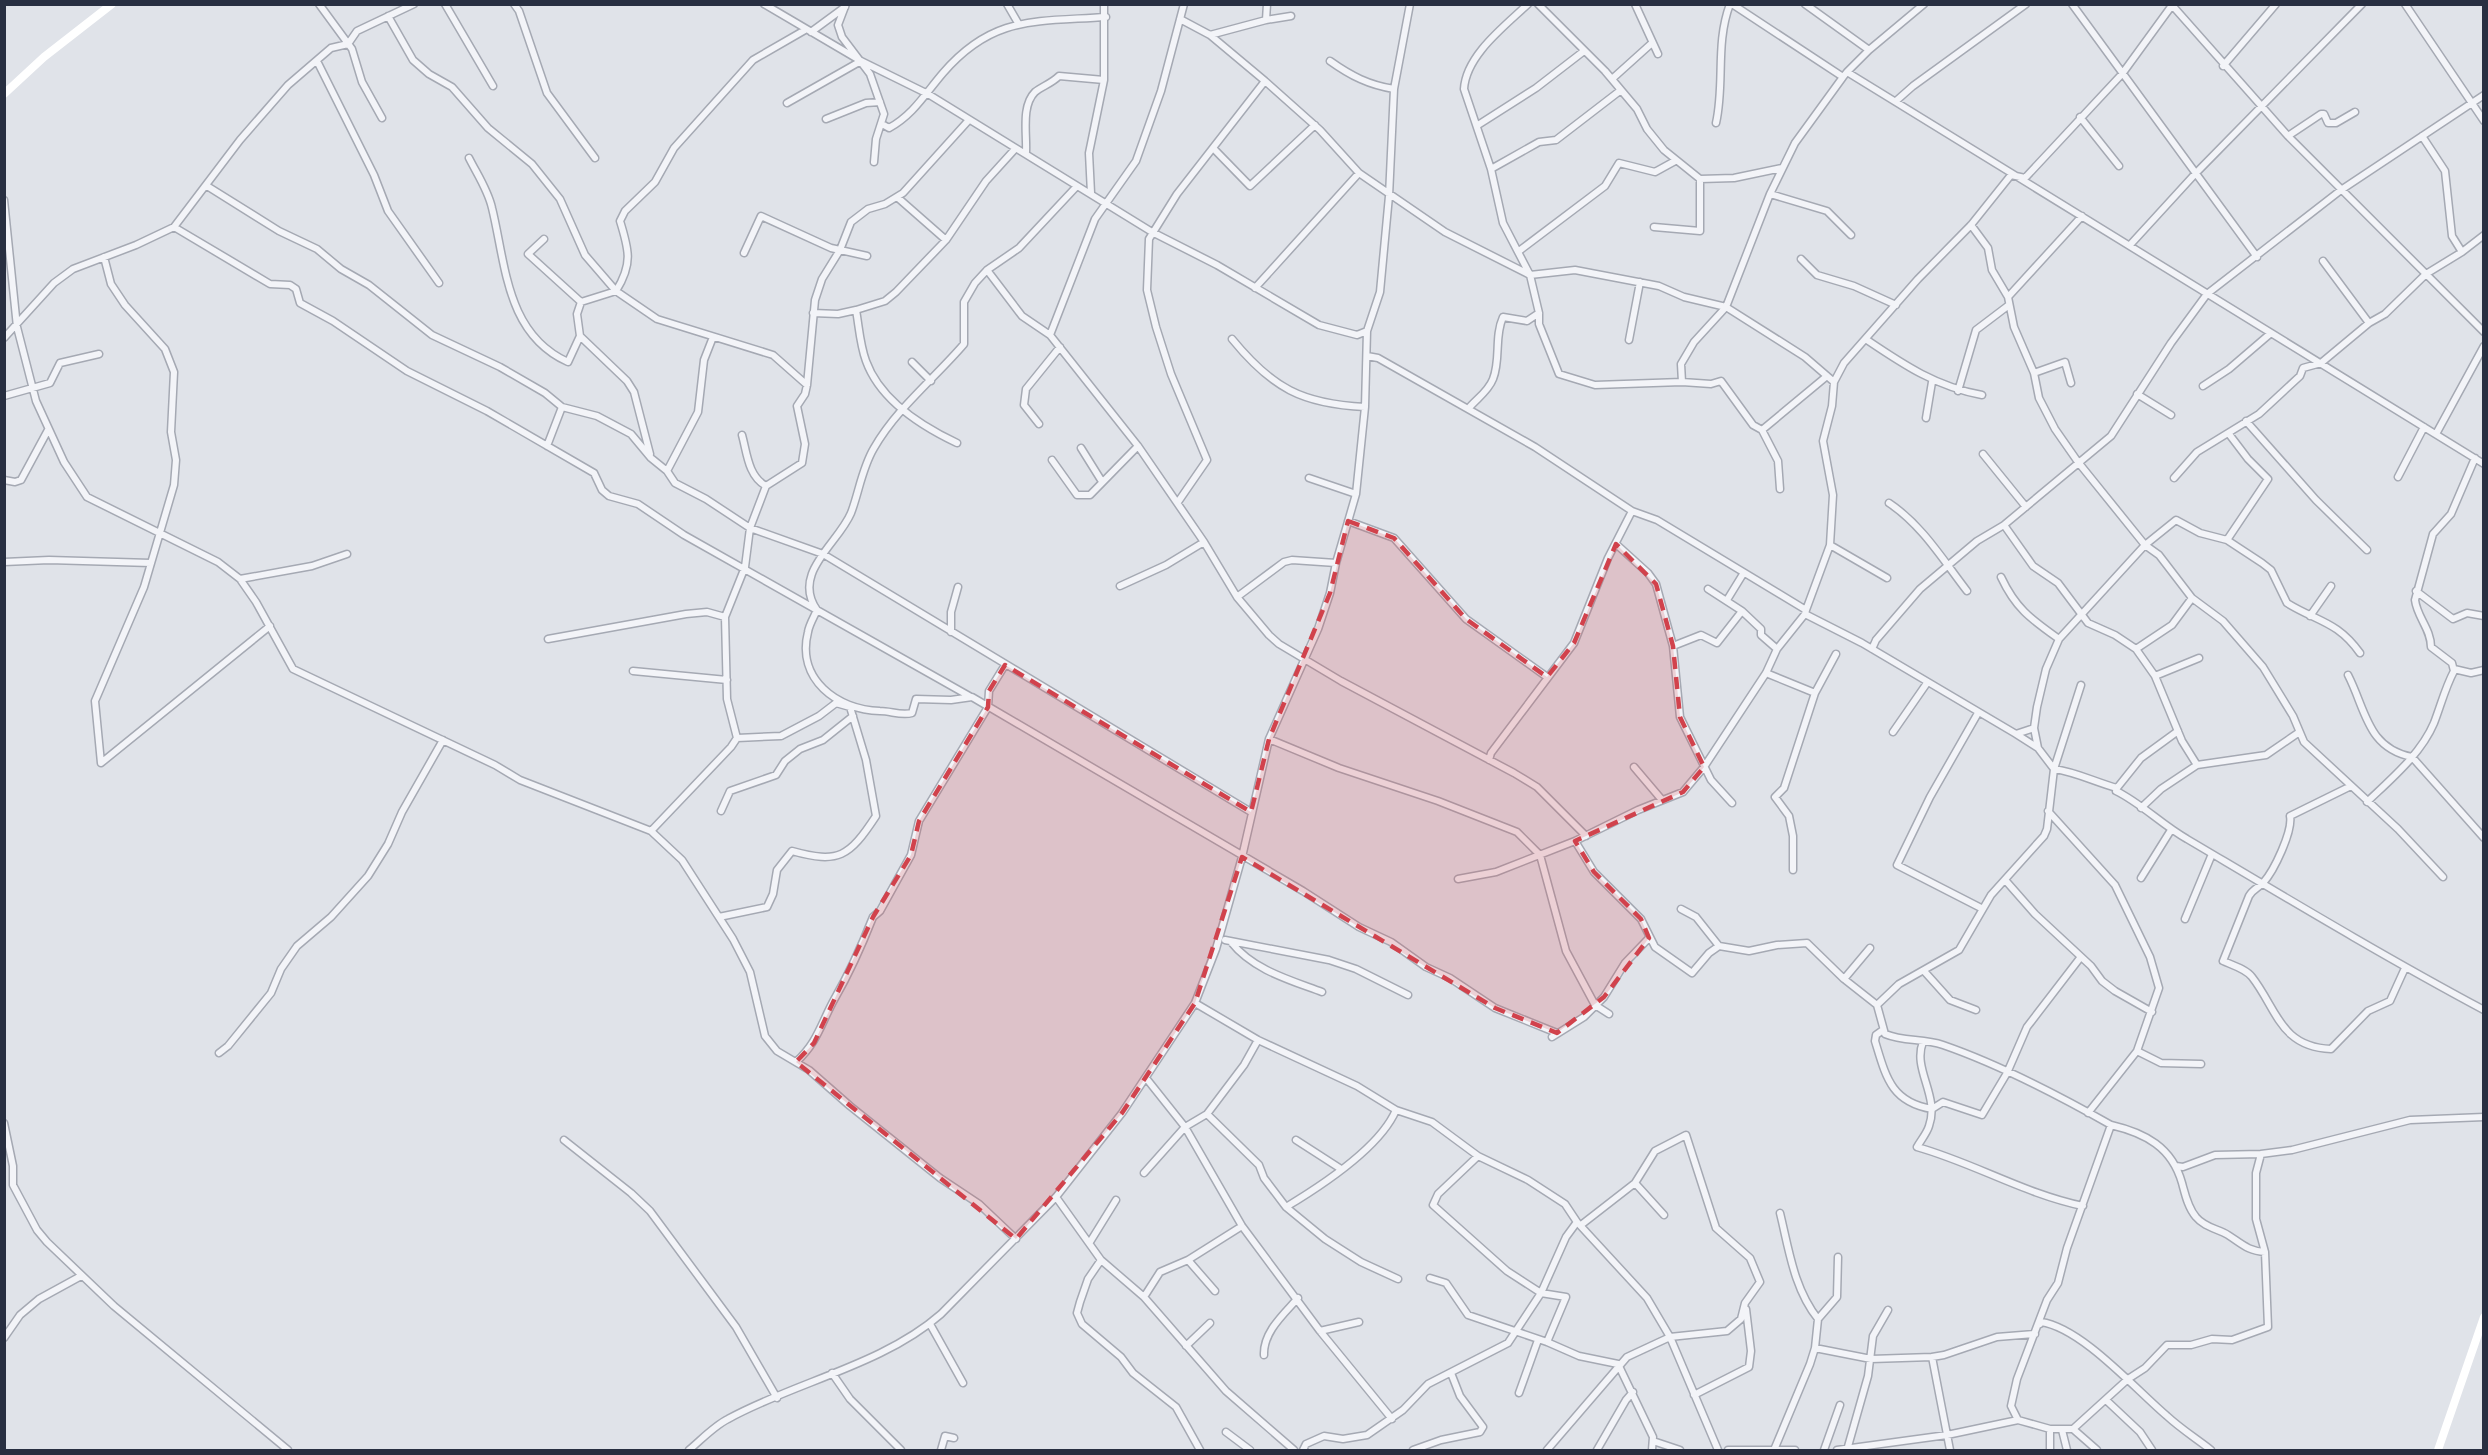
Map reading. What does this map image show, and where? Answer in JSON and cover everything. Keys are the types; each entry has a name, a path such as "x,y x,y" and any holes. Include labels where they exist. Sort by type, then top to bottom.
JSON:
{"street":[{"path":"4,94 44,57 112,4"},
{"path":"319,4 352,49 362,82 382,118"},
{"path":"4,338 54,283 73,269 136,245 174,227 240,140 288,85 331,48 348,44 357,31 388,16 397,8 414,4"},
{"path":"445,4 493,86"},
{"path":"514,4 523,21 547,93 595,158"},
{"path":"764,4 861,61 928,94 968,121 1026,152 1152,232 1319,326 1357,335 1367,331"},
{"path":"1007,4 1018,24"},
{"path":"1092,194 1089,153 1104,80 1106,17 1104,4"},
{"path":"1050,334 1095,219 1136,161 1161,91 1184,4"},
{"path":"1266,20 1267,4"},
{"path":"689,1450 727,1419 894,1344 930,1324 1056,1197 1122,1113 1195,1003 1224,923 1269,739 1318,628 1330,593 1336,563 1356,494 1365,407 1367,331 1380,292 1389,196 1394,89 1410,4"},
{"path":"1528,4 1488,44 1465,76 1464,89 1491,169 1503,223 1530,275 1544,342 1559,374 1595,385 1682,382 1711,384 1721,381 1752,425 1762,430 1778,461 1780,489"},
{"path":"1538,4 1621,90 1637,109 1647,129 1675,161 1700,179 1734,178 1782,168"},
{"path":"1635,4 1658,54"},
{"path":"1716,123 1722,84 1719,52 1723,24 1731,4 1845,74 1896,101 2484,464"},
{"path":"1805,4 1869,50"},
{"path":"1682,382 1681,364 1694,342 1726,308 1770,194 1795,143 1845,74 1869,50 1924,4"},
{"path":"1896,101 1913,86 2026,4"},
{"path":"2072,4 2256,257"},
{"path":"2223,66 2276,4"},
{"path":"2130,245 2195,174 2263,108 2362,4"},
{"path":"2405,4 2471,105 2484,121"},
{"path":"581,302 616,291 626,273 628,251 620,220 625,211 655,182 674,148 753,60 808,31 846,5"},
{"path":"846,5 838,25 842,37 870,74 884,114 876,139 874,162"},
{"path":"2012,174 2025,178 2122,74 2172,5 2223,66 2288,136 2484,332"},
{"path":"388,16 403,47 413,60 429,74 452,87 488,128 532,164 560,199 585,255 616,291 657,319 713,337 760,348 773,355 807,385"},
{"path":"1210,35 1266,20 1291,16"},
{"path":"882,124 889,128 905,119 928,94 944,71 974,42 1018,24 1106,17"},
{"path":"1180,19 1210,35 1264,81 1315,125 1359,173 1389,196 1445,232 1530,275 1575,270 1668,289 1684,297 1726,308 1805,357 1834,382"},
{"path":"1612,80 1652,43"},
{"path":"1478,125 1536,88 1584,51"},
{"path":"317,61 374,176 388,211 439,283"},
{"path":"787,103 861,61"},
{"path":"1330,61 1351,76 1374,86 1394,89"},
{"path":"1026,152 1027,107 1036,91 1049,86 1059,76 1104,80"},
{"path":"1178,502 1207,460 1171,374 1147,290 1152,232 1264,81"},
{"path":"1491,169 1539,142 1556,140 1621,90"},
{"path":"1872,649 1876,640 1920,589 1947,565 1977,541 2004,525 2112,436 2137,394 2207,294 2341,190 2484,95"},
{"path":"826,118 866,103 880,102"},
{"path":"2288,136 2321,114 2324,114 2328,123 2336,123 2355,112"},
{"path":"2080,117 2119,166"},
{"path":"651,831 732,747 737,738 727,699 725,617 746,567 750,528 766,486 798,467 804,460 805,444 797,406 805,394 807,385 813,313 822,279 840,250 851,222 868,209 897,197 968,121"},
{"path":"1213,148 1250,186 1315,125"},
{"path":"2422,136 2445,171 2452,236 2462,252"},
{"path":"813,313 838,314 885,301 946,240 986,181 1015,148"},
{"path":"469,158 492,207 503,265 516,312 543,348 568,362 579,336 577,314 581,302"},
{"path":"1519,251 1605,186 1619,163 1655,172 1675,161"},
{"path":"1255,288 1359,173"},
{"path":"1458,879 1496,872 1540,855 1683,792 1704,766 1766,674 1777,649 1805,612 1830,545 1833,495 1823,441 1832,406 1834,382 1844,363 1971,225 2012,174"},
{"path":"1654,227 1700,231 1700,179"},
{"path":"207,186 279,231 316,249 341,269 369,285 432,335 500,367 545,393 562,406 597,416 631,434 651,458 667,471 675,483 706,499 750,528 823,554 1251,813"},
{"path":"817,610 812,604 809,583 812,571 851,513 872,450 903,410 964,344 964,302 975,283 987,270 1019,248 1077,186"},
{"path":"1770,194 1827,211 1851,235"},
{"path":"897,197 946,240"},
{"path":"4,200 16,327 33,390 48,430 64,462 87,497 218,562 240,579 270,626 293,669 443,740 520,780 651,831 682,860 719,917 750,972 765,1036 777,1052 809,1070 939,1179 979,1204 1016,1239"},
{"path":"744,253 761,216 840,250 867,256"},
{"path":"2008,297 2082,216"},
{"path":"1971,225 1988,248 1992,270 2008,297 2014,327 2034,372 2039,398 2055,429 2078,462 2145,545 2159,555 2192,598 2223,621 2263,667 2293,716 2298,733 2367,802 2430,860 2443,877"},
{"path":"174,227 270,284 290,285 296,289 300,303 333,321 407,371 487,411 594,473 602,490 609,496 638,504 684,534 746,567 817,610 972,697 1303,891 1359,927 1391,942 1426,967 1450,978 1495,1008 1555,1035 1584,1017 1625,963 1648,938"},
{"path":"2174,478 2197,452 2259,414 2281,395 2303,368 2321,363 2369,323 2385,314 2426,274 2462,252 2484,235"},
{"path":"543,239 528,254 581,302"},
{"path":"104,256 111,284 125,305 165,349 174,372 171,432 176,460 174,485 144,587 95,701 101,763 270,626"},
{"path":"1801,259 1817,275 1854,286 1896,305"},
{"path":"2323,261 2369,323"},
{"path":"987,270 1022,316 1050,334 1138,446 1178,502 1237,597 1269,635 1303,658 1537,787 1586,836"},
{"path":"1629,340 1640,282"},
{"path":"1958,391 1976,330 2009,305"},
{"path":"856,310 866,362 903,410 929,430 957,443"},
{"path":"1468,409 1486,392 1493,379 1498,351 1497,335 1503,317 1527,321 1539,314"},
{"path":"2203,386 2229,369 2271,333"},
{"path":"579,336 627,381 634,392 651,458"},
{"path":"667,471 698,412 704,360 713,337"},
{"path":"1232,339 1248,359 1282,387 1306,399 1331,405 1365,407"},
{"path":"1867,340 1932,382 1982,396"},
{"path":"1039,424 1024,405 1026,389 1060,346"},
{"path":"2436,434 2484,346"},
{"path":"4,396 33,390 54,379 55,370 60,363 99,354"},
{"path":"1367,356 1378,358 1468,409 1477,417 1535,447 1575,476 1632,511 1657,520 1805,612 2016,734 2038,748 2054,769 2077,772 2092,781 2117,788 2116,790 2131,798 2171,830 2405,968 2484,1010"},
{"path":"912,362 931,381"},
{"path":"2034,372 2065,362 2071,383"},
{"path":"1762,430 1827,376"},
{"path":"1926,418 1932,382"},
{"path":"2137,394 2171,415"},
{"path":"547,446 562,406"},
{"path":"2246,421 2308,492 2367,550"},
{"path":"2398,477 2424,427"},
{"path":"4,480 15,482 21,480 48,430"},
{"path":"2227,540 2268,479 2247,459 2229,434"},
{"path":"742,435 752,471 759,482 766,486"},
{"path":"1052,460 1077,495 1090,495 1101,480 1138,446"},
{"path":"1081,448 1101,480"},
{"path":"1983,454 2026,507"},
{"path":"2367,802 2412,757 2434,724 2443,692 2454,669 2452,663 2431,647 2428,628 2416,608 2416,591 2433,534 2451,514 2475,458"},
{"path":"1309,478 1356,494"},
{"path":"1889,502 1906,515 1967,591"},
{"path":"1489,760 1491,753 1574,643 1632,511"},
{"path":"2038,748 2034,728 2046,669 2059,639 2145,545 2176,520 2200,533 2227,540 2271,570 2287,603 2310,616 2323,620 2347,635 2360,653"},
{"path":"1348,521 1394,538 1466,619 1547,677"},
{"path":"2004,525 2033,566 2058,583 2094,627 2115,635 2136,649 2156,676 2178,731 2197,765"},
{"path":"1120,586 1166,565 1204,542"},
{"path":"1616,544 1648,573 1656,584 1673,646 1680,717 1711,780 1732,803"},
{"path":"1830,545 1887,578"},
{"path":"240,579 312,566 347,554"},
{"path":"4,562 49,560 151,563"},
{"path":"1237,597 1284,562 1292,560 1336,563"},
{"path":"1727,600 1743,573"},
{"path":"2001,577 2009,594 2026,616 2059,639"},
{"path":"2310,616 2331,586"},
{"path":"951,632 951,612 958,587"},
{"path":"1708,589 1742,611 1777,649"},
{"path":"2416,591 2453,619 2467,613 2484,616"},
{"path":"2136,649 2172,625 2192,598"},
{"path":"719,917 767,907 773,894 777,870 792,851 820,859 838,857 866,831 876,816 866,760 850,707 828,694 811,676 807,633 817,610"},
{"path":"1673,646 1701,635 1717,643 1742,611"},
{"path":"548,639 686,614 706,612 725,617"},
{"path":"1862,643 1876,640"},
{"path":"1793,870 1793,836 1789,816 1775,797 1784,788 1815,693 1836,654"},
{"path":"2156,676 2199,658"},
{"path":"796,1062 814,1043 834,999 849,977 873,917 880,911 911,855 919,821 988,707 989,691 1005,665"},
{"path":"2454,669 2471,673 2484,670"},
{"path":"633,671 727,680"},
{"path":"1766,674 1815,693"},
{"path":"2348,675 2376,739 2399,755 2412,757 2484,838"},
{"path":"1893,732 1927,683"},
{"path":"1877,1005 1899,984 1959,950 1982,908 2044,836 2054,769 2081,685"},
{"path":"737,738 781,736 819,716 836,703 904,715 912,713 916,699 951,700 972,697"},
{"path":"1978,713 1930,797 1897,865 1982,908"},
{"path":"721,811 730,791 776,775 785,761 800,749 823,740 853,716"},
{"path":"2016,734 2034,728"},
{"path":"2117,788 2141,758 2178,731"},
{"path":"2141,808 2161,789 2197,765 2266,754 2298,733"},
{"path":"1269,739 1339,768 1438,801 1518,832 1540,855 1566,951 1595,1005 1609,1014"},
{"path":"219,1053 228,1046 271,993 281,969 297,946 331,917 368,876 388,844 402,812 443,740"},
{"path":"1634,767 1662,800"},
{"path":"2351,786 2290,816 2292,827 2263,883 2253,889 2249,896 2223,961 2250,974 2281,1025 2289,1034 2311,1046 2331,1049 2368,1011 2390,1001 2405,968"},
{"path":"2048,811 2080,844 2120,893 2150,957 2159,988 2137,1051 2088,1113"},
{"path":"2141,878 2171,830"},
{"path":"1575,841 1594,872 1641,919 1648,938 1655,947 1692,973 1708,953 1719,946 1749,951 1777,945 1807,944 1844,979 1877,1005 1883,1030 1899,1040 1913,1038 1923,1042 1941,1044 2007,1073 2111,1125 2155,1141 2176,1166 2185,1196 2197,1219 2225,1233 2250,1251 2265,1252"},
{"path":"2185,919 2212,854"},
{"path":"2006,880 2035,914 2115,991 2152,1012"},
{"path":"1682,909 1696,917 1719,946"},
{"path":"1224,923 1228,940 1265,970 1322,992"},
{"path":"1216,949 1228,940 1329,960 1356,969 1408,996"},
{"path":"1844,979 1869,948"},
{"path":"1883,1030 1875,1038 1886,1076 1896,1093 1909,1103 1932,1109 1943,1102 1982,1115 2007,1073 2027,1027 2080,958"},
{"path":"1924,971 1950,1000 1976,1010"},
{"path":"1195,1003 1257,1040 1357,1086 1396,1110 1432,1122 1478,1155 1528,1180 1565,1204 1579,1224 1647,1298 1670,1337 1718,1450"},
{"path":"1143,1173 1185,1127 1207,1114 1252,1054 1257,1040"},
{"path":"1923,1042 1918,1054 1932,1109 1930,1125 1917,1147 1953,1157 2036,1194 2083,1206"},
{"path":"2137,1051 2161,1063 2201,1064"},
{"path":"1146,1078 1185,1127 1242,1226 1298,1298 1320,1331 1392,1419"},
{"path":"1286,1207 1341,1169 1374,1142 1390,1125 1396,1110"},
{"path":"1207,1114 1259,1164 1264,1178 1286,1207 1325,1239 1361,1262 1398,1279"},
{"path":"2176,1166 2183,1167 2215,1155 2261,1154 2292,1150 2410,1120 2484,1117"},
{"path":"4,1123 17,1195 37,1230 81,1276 288,1450"},
{"path":"2018,1420 2011,1406 2012,1396 2040,1325 2047,1300 2058,1283 2067,1248 2111,1125"},
{"path":"1303,1450 1306,1444 1324,1436 1343,1439 1367,1435 1392,1419 1428,1384 1508,1343 1517,1333 1541,1293 1566,1237 1579,1224 1635,1183 1655,1151 1686,1135 1716,1228 1750,1258 1760,1282 1745,1303 1741,1319 1727,1331 1670,1337 1640,1348 1618,1364 1546,1450"},
{"path":"564,1140 650,1211 736,1327 777,1398"},
{"path":"1296,1140 1341,1169"},
{"path":"1837,1450 1947,1435 2018,1420 2050,1429 2073,1429 2128,1379 2145,1368 2167,1345 2191,1346 2212,1339 2232,1340 2268,1328 2265,1252 2256,1219 2256,1173 2261,1154"},
{"path":"1478,1155 1438,1194 1433,1205 1507,1271 1541,1293 1566,1296 1546,1342"},
{"path":"1635,1183 1664,1215"},
{"path":"1056,1197 1101,1260 1144,1297 1226,1391 1293,1450"},
{"path":"1090,1242 1116,1200"},
{"path":"1780,1213 1795,1276 1809,1307 1818,1319"},
{"path":"1144,1297 1160,1272 1188,1260 1242,1226"},
{"path":"1774,1450 1815,1348 1818,1319 1837,1297 1838,1257"},
{"path":"1101,1260 1088,1279 1080,1302 1077,1313 1082,1324 1121,1357 1133,1373 1176,1407 1200,1450"},
{"path":"1188,1260 1215,1291"},
{"path":"4,1338 20,1315 39,1299 81,1276"},
{"path":"1430,1278 1446,1283 1468,1315 1579,1356 1618,1364"},
{"path":"1264,1355 1264,1346 1271,1329 1298,1298"},
{"path":"1694,1395 1749,1367 1751,1351 1745,1303"},
{"path":"1847,1450 1871,1359 1873,1336 1888,1310"},
{"path":"2440,1450 2484,1317"},
{"path":"1320,1331 1359,1322"},
{"path":"2040,1325 2041,1322 2049,1323 2064,1330 2128,1379 2168,1418 2211,1450"},
{"path":"1186,1346 1210,1323"},
{"path":"930,1324 963,1383"},
{"path":"2440,1450 2484,1330"},
{"path":"1815,1348 1871,1359 1932,1357 1997,1337 2035,1334"},
{"path":"1519,1394 1538,1340"},
{"path":"1932,1357 1950,1450"},
{"path":"1618,1364 1633,1392 1653,1441 1652,1450"},
{"path":"832,1373 850,1399 902,1450"},
{"path":"1413,1450 1442,1440 1480,1432 1483,1427 1460,1396 1451,1373"},
{"path":"1597,1450 1633,1392"},
{"path":"2106,1400 2140,1432 2152,1450"},
{"path":"1824,1450 1840,1405"},
{"path":"2050,1429 2050,1450"},
{"path":"2073,1429 2097,1450"},
{"path":"2062,1430 2067,1450"},
{"path":"1226,1432 1250,1450"},
{"path":"941,1450 945,1436 954,1438"},
{"path":"1653,1441 1680,1450"},
{"path":"1728,1450 1795,1450"}],"highlighted area":[{"path":"1348,521 1394,538 1466,619 1547,677 1574,643 1616,544 1656,584 1673,646 1680,717 1704,767 1683,792 1575,841 1594,872 1641,919 1649,938 1604,997 1557,1033 1495,1008 1242,857 1195,1003 1122,1113 1016,1239 796,1062 814,1043 873,917 911,855 919,821 988,707 989,691 1005,665 1251,812 1269,739 1330,593"}]}
